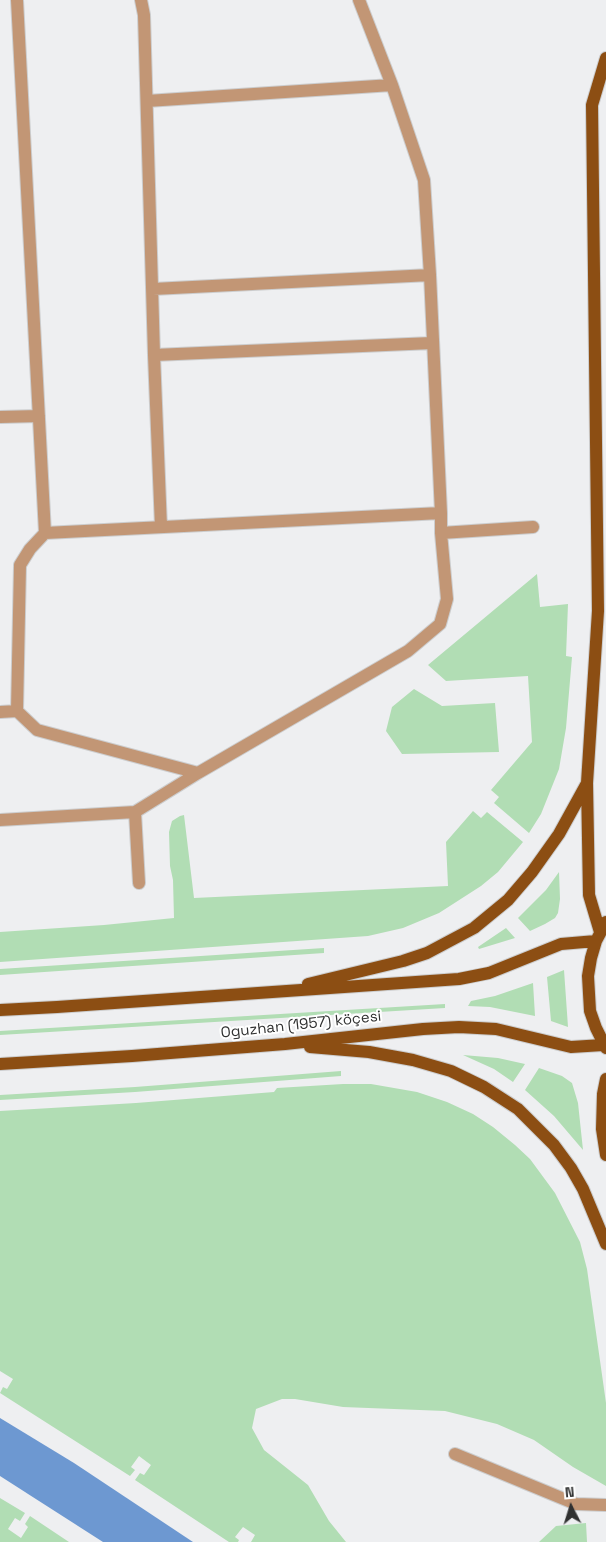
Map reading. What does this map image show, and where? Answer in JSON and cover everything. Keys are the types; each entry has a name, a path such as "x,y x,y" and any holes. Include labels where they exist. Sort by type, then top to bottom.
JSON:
{"main road":[{"path":"605,1046 590,1011 588,994 591,958 601,932 588,895 587,783 598,611 592,105 606,58"},
{"path":"272,993 404,961 427,953 474,928 508,900 532,872 559,834 587,783"},
{"name":"Oguzhan (1957) köçesi","path":"0,1010 459,979 489,973 561,944 601,932"},
{"name":"Oguzhan (1957) köçesi","path":"0,1064 285,1044 423,1029 459,1027 496,1028 571,1047 605,1046"},
{"path":"285,1044 369,1052 413,1060 451,1071 484,1087 518,1109 554,1146 584,1189 606,1244"},
{"path":"606,1079 603,1094 602,1129 606,1155"}],"lane":[{"path":"17,0 45,533"},
{"path":"140,0 144,16 161,526"},
{"path":"0,820 136,812 198,773 408,651 440,624 447,599 441,533 424,180 392,85 359,0"},
{"path":"147,101 392,85"},
{"path":"153,289 430,275"},
{"path":"154,355 432,343"},
{"path":"0,417 39,416"},
{"path":"198,773 36,730 17,711 20,565 30,549 45,533 441,513"},
{"path":"441,533 533,527"},
{"path":"0,712 17,711"},
{"path":"136,812 138,883"},
{"path":"455,1454 576,1504 606,1506"}],"green space":[{"path":"537,574 540,607 568,604 566,656 572,657 566,728 559,769 541,814 529,833 494,803 499,797 491,790 532,742 528,676 446,681 428,665"},
{"path":"414,689 442,706 495,703 499,752 402,754 386,731 392,707"},
{"path":"473,811 481,818 487,812 523,842 498,872 481,886 439,913 403,928 368,936 0,962 0,932 174,918 169,832 172,821 180,816 184,815 194,898 448,886 446,842"},
{"path":"559,872 560,899 558,913 555,918 530,931 518,918 546,890"},
{"path":"506,928 515,938 479,949 478,947"},
{"path":"324,948 324,953 0,975 0,969"},
{"path":"564,970 568,1027 551,1021 547,977"},
{"path":"533,983 535,1016 490,1007 468,1006 471,1001 495,996"},
{"path":"445,1004 445,1008 0,1035 0,1031"},
{"path":"463,1055 498,1058 525,1064 513,1082 494,1069"},
{"path":"539,1068 562,1076 572,1083 578,1103 583,1150 554,1116 525,1090"},
{"path":"341,1071 341,1076 0,1100 0,1095"},
{"path":"371,1084 417,1092 447,1102 473,1114 493,1127 530,1159 555,1193 580,1242 587,1269 606,1403 606,1486 573,1467 534,1440 497,1424 445,1411 343,1407 295,1399 282,1399 256,1409 252,1428 264,1450 308,1485 329,1521 346,1542 251,1542 255,1535 243,1527 235,1537 239,1540 238,1542 229,1542 135,1480 140,1473 144,1475 151,1465 139,1456 131,1467 135,1470 130,1476 0,1393 3,1387 7,1389 13,1379 0,1371 0,1111 136,1103 274,1092 277,1088"},
{"path":"0,1498 25,1513 20,1521 15,1518 8,1529 21,1538 28,1527 25,1524 30,1516 69,1542 0,1542"},
{"path":"586,1523 587,1542 539,1542 556,1526"}],"water":[{"path":"0,1418 74,1463 193,1542 103,1542 0,1476"}]}
